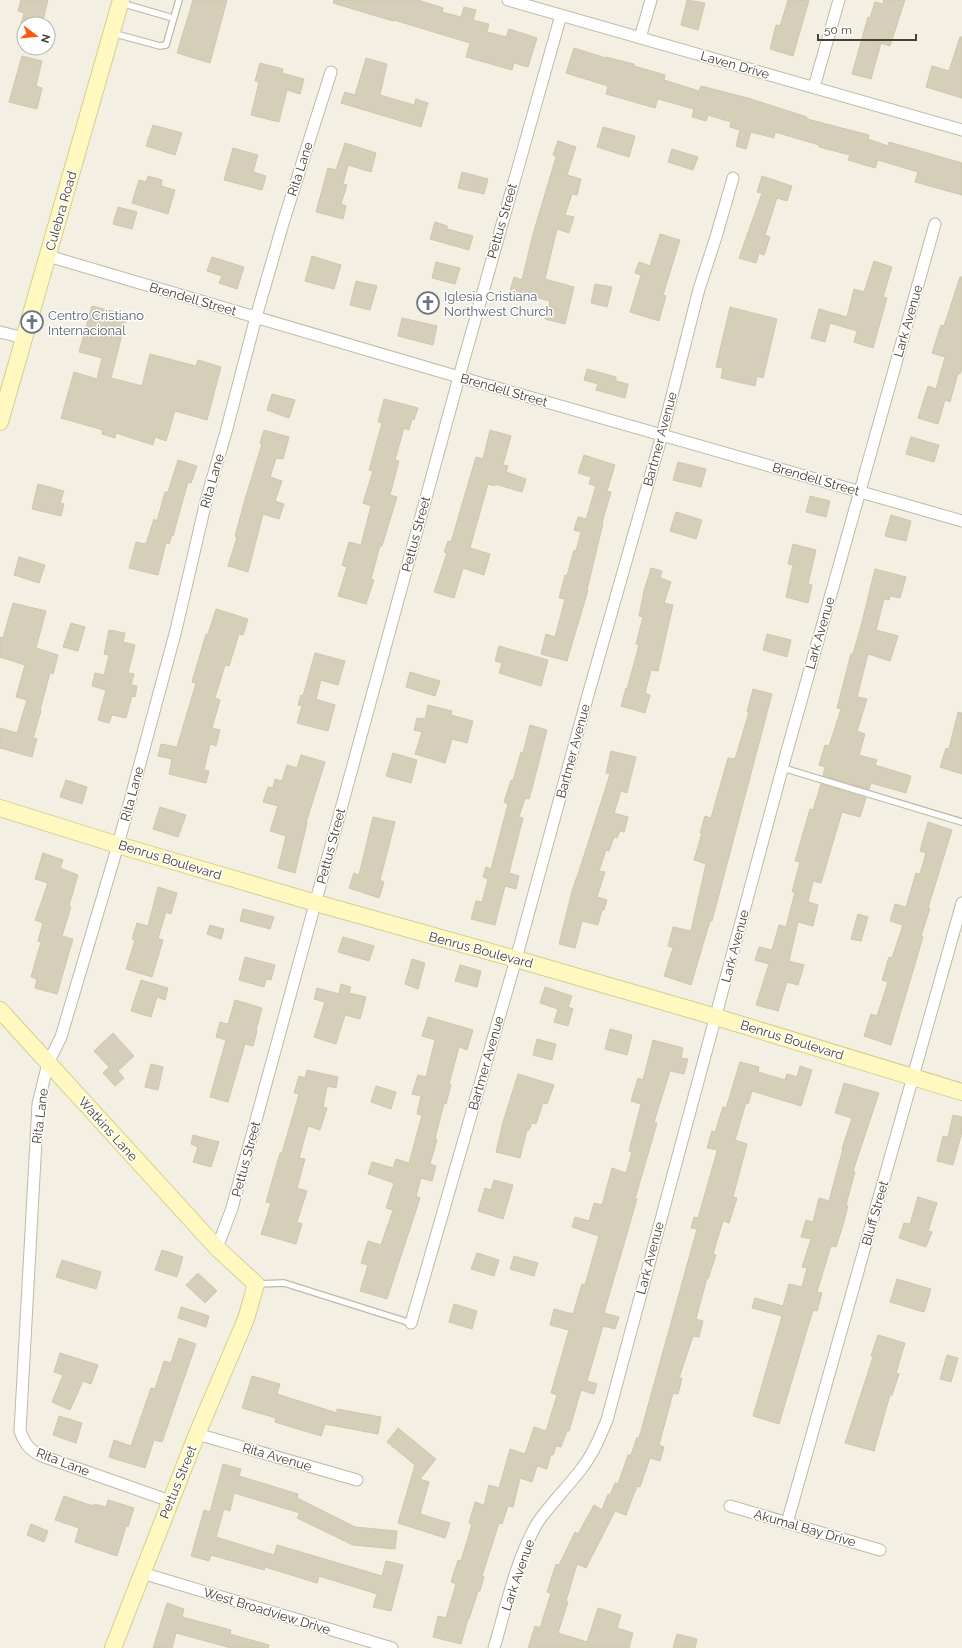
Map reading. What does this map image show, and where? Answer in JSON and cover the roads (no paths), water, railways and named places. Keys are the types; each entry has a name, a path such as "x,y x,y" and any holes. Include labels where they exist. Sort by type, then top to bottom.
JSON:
{"street":[{"name":"Laven Drive","path":"508,0 962,130"},
{"path":"640,38 651,0"},
{"path":"814,87 839,0"},
{"name":"Culebra Road","path":"0,422 121,2"},
{"name":"Pettus Street","path":"217,1248 232,1208 459,377 561,15"},
{"name":"Rita Lane","path":"170,1501 31,1451 24,1443 20,1431 38,1104 48,1063 61,1037 118,845 178,623 207,497 226,432 256,317 284,220 331,72"},
{"name":"Bartmer Avenue","path":"411,1323 516,959 588,695 662,435 699,288 733,178"},
{"name":"Lark Avenue","path":"494,1648 522,1556 529,1539 549,1507 583,1468 592,1453 607,1420 783,768 935,224"},
{"name":"Brendell Street","path":"48,256 459,377 962,520"},
{"path":"0,332 24,338"},
{"name":"Benrus Boulevard","path":"0,808 118,845 316,903 716,1017 962,1092"},
{"name":"Bluff Street","path":"787,1523 962,903"},
{"name":"Watkins Lane","path":"0,1010 217,1248"},
{"path":"217,1248 256,1284"},
{"name":"Pettus Street","path":"113,1648 197,1434 246,1319 256,1284"},
{"name":"Rita Avenue","path":"197,1434 357,1480"},
{"name":"Akumal Bay Drive","path":"730,1506 880,1550"},
{"name":"West Broadview Drive","path":"142,1573 392,1648"}],"lane":[{"path":"112,33 160,46 166,44 179,0"},
{"path":"121,2 174,18"},
{"path":"783,768 962,822"},
{"path":"256,1284 284,1284 411,1323"}],"place":[{"name":"Iglesia Cristiana Northwest Church","path":"428,303"},
{"name":"Centro Cristiano Internacional","path":"32,322"}]}
